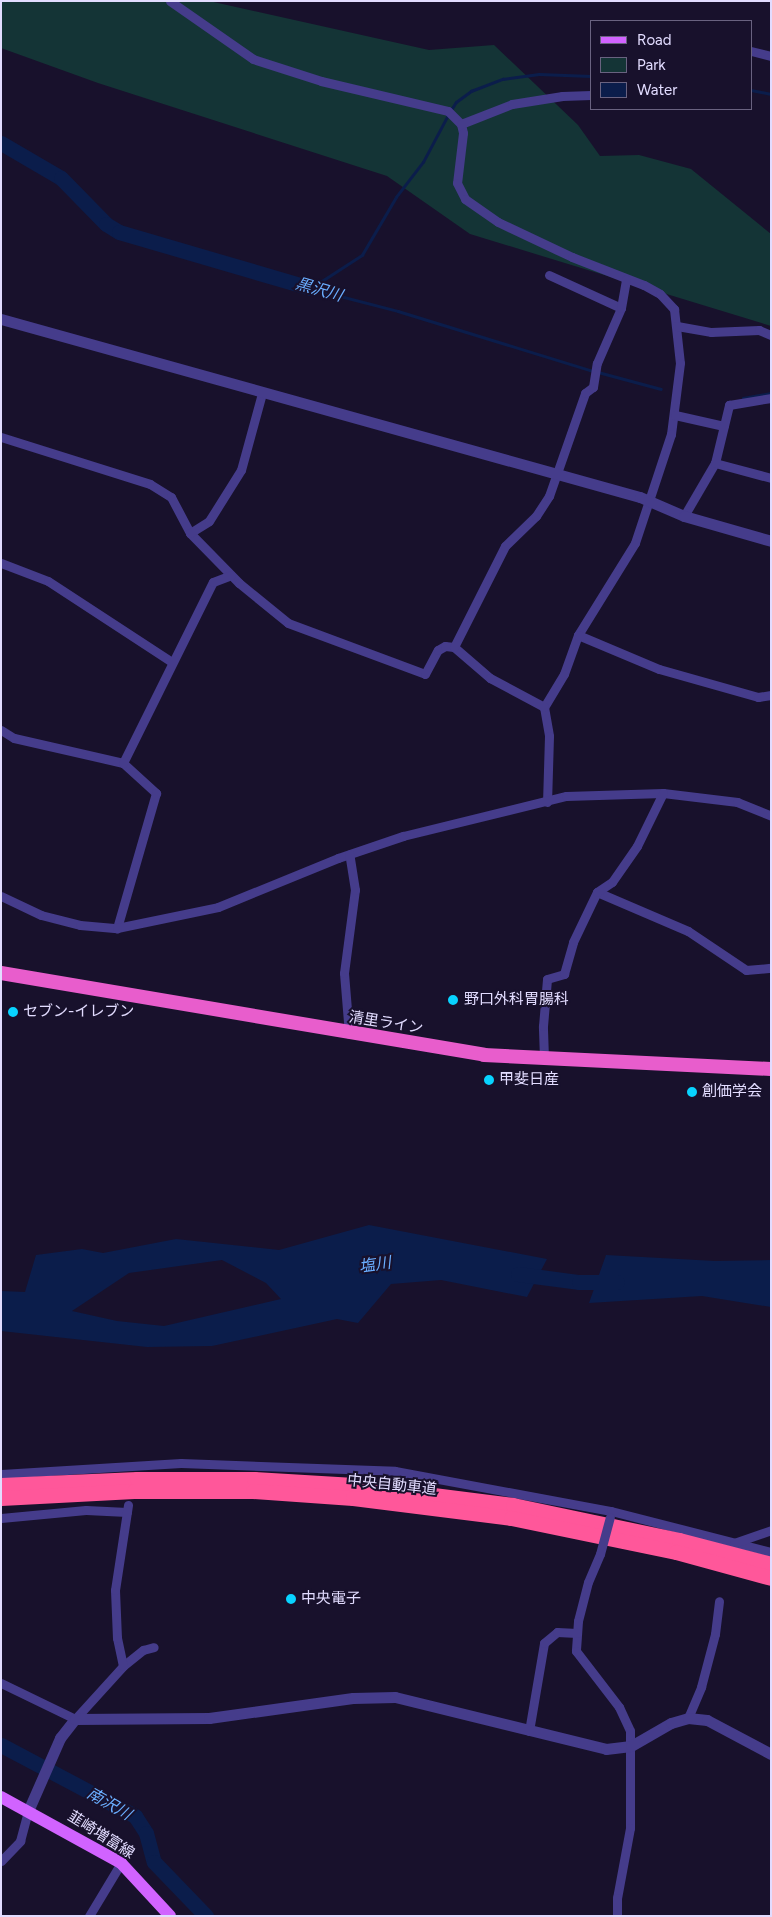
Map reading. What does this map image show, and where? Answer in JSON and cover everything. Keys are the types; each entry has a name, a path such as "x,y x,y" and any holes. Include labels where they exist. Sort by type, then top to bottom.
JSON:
{"highway":[{"name":"清里ライン","path":"1,973 349,1034 484,1055 771,1069"},
{"name":"中央自動車道","path":"1,1486 137,1479 254,1479 354,1485 513,1505 660,1536 771,1564"},
{"name":"中央自動車道","path":"1,1498 134,1491 253,1492 353,1498 519,1519 676,1552 771,1578"}],"main road":[{"name":"韮崎増富線","path":"1,1797 121,1863 170,1916"}],"street":[{"path":"170,1 254,59 321,81 441,107 461,124 463,133 457,183 464,199 498,222 660,294 669,302 676,316 680,363 675,415 650,501 635,543 578,635 564,674 544,707 549,736 547,802"},
{"path":"752,52 771,56"},
{"path":"461,124 512,104 562,96 590,95"},
{"path":"549,275 621,308"},
{"path":"454,647 505,546 542,509 621,308 626,279"},
{"path":"1,318 650,501 684,516 771,542"},
{"path":"677,326 711,332 759,330 771,335"},
{"path":"190,533 209,521 241,470 262,393"},
{"path":"684,516 715,463 729,405 771,398"},
{"path":"675,415 724,426"},
{"path":"1,437 150,484 170,497 190,533 231,575 288,622 425,674 438,650 445,646 454,647 490,678 544,707"},
{"path":"715,463 771,478"},
{"path":"1,563 48,581 172,662"},
{"path":"123,763 213,582 231,575"},
{"path":"578,635 659,669 758,697 771,695"},
{"path":"1,730 14,738 123,763 156,793 117,928"},
{"path":"544,1058 547,979 564,974 573,942 597,892 612,882 637,846 663,793"},
{"path":"1,896 58,920 117,928 218,907 349,854 403,836 566,796 663,793 737,802 771,816"},
{"path":"349,854 355,890 344,973 349,1034"},
{"path":"597,892 688,931 746,970 771,968"},
{"path":"1,1474 181,1463 307,1466 394,1471 610,1514 771,1552"},
{"path":"1,1518 86,1510 127,1509 115,1590 117,1638 123,1666"},
{"path":"610,1514 600,1554 588,1582 577,1633 576,1650 619,1707 630,1731 630,1828 617,1898 617,1916"},
{"path":"734,1543 771,1530"},
{"path":"688,1718 701,1688 715,1634 719,1601"},
{"path":"529,1731 544,1643 557,1632 577,1633"},
{"path":"1,1860 20,1841 28,1811 60,1738 123,1666 143,1650 154,1647"},
{"path":"1,1683 32,1695 76,1719 209,1718 353,1698 395,1697 486,1717 529,1731 606,1749 631,1746 671,1723 688,1718 707,1720 726,1728 771,1754"},
{"path":"90,1916 121,1863"}],"green space":[{"path":"1,1 209,1 429,50 494,45 578,125 600,156 639,155 691,169 771,234 771,326 470,234 387,176 98,83 1,48"}],"water":[{"path":"369,1225 547,1259 527,1297 441,1280 391,1284 358,1323 337,1319 212,1346 147,1347 1,1331 1,1291 25,1292 36,1255 82,1249 103,1253 176,1239 279,1250","holes":["222,1260 266,1283 281,1299 164,1326 117,1321 72,1311 129,1273"]},
{"path":"606,1255 715,1261 771,1260 771,1307 702,1296 589,1303"}],"waterway":[{"path":"451,110 456,102 471,91 503,79 539,74 590,76"},
{"path":"752,90 771,94"},
{"path":"311,288 362,255 396,197 423,162 448,115"},
{"name":"黒沢川","path":"1,143 61,178 106,224 119,232 311,288"},
{"name":"黒沢川","path":"313,289 398,311 593,371"},
{"name":"黒沢川","path":"598,372 661,389"},
{"name":"黒沢川","path":"743,398 771,393"},
{"name":"塩川","path":"518,1274 579,1282 617,1282"},
{"name":"南沢川","path":"1,1745 135,1816 146,1833 154,1862 206,1916"}],"place":[{"name":"野口外科胃腸科","path":"453,1000"},
{"name":"セブン-イレブン","path":"13,1012"},
{"name":"甲斐日産","path":"489,1080"},
{"name":"創価学会","path":"692,1092"},
{"name":"中央電子","path":"291,1599"}]}
